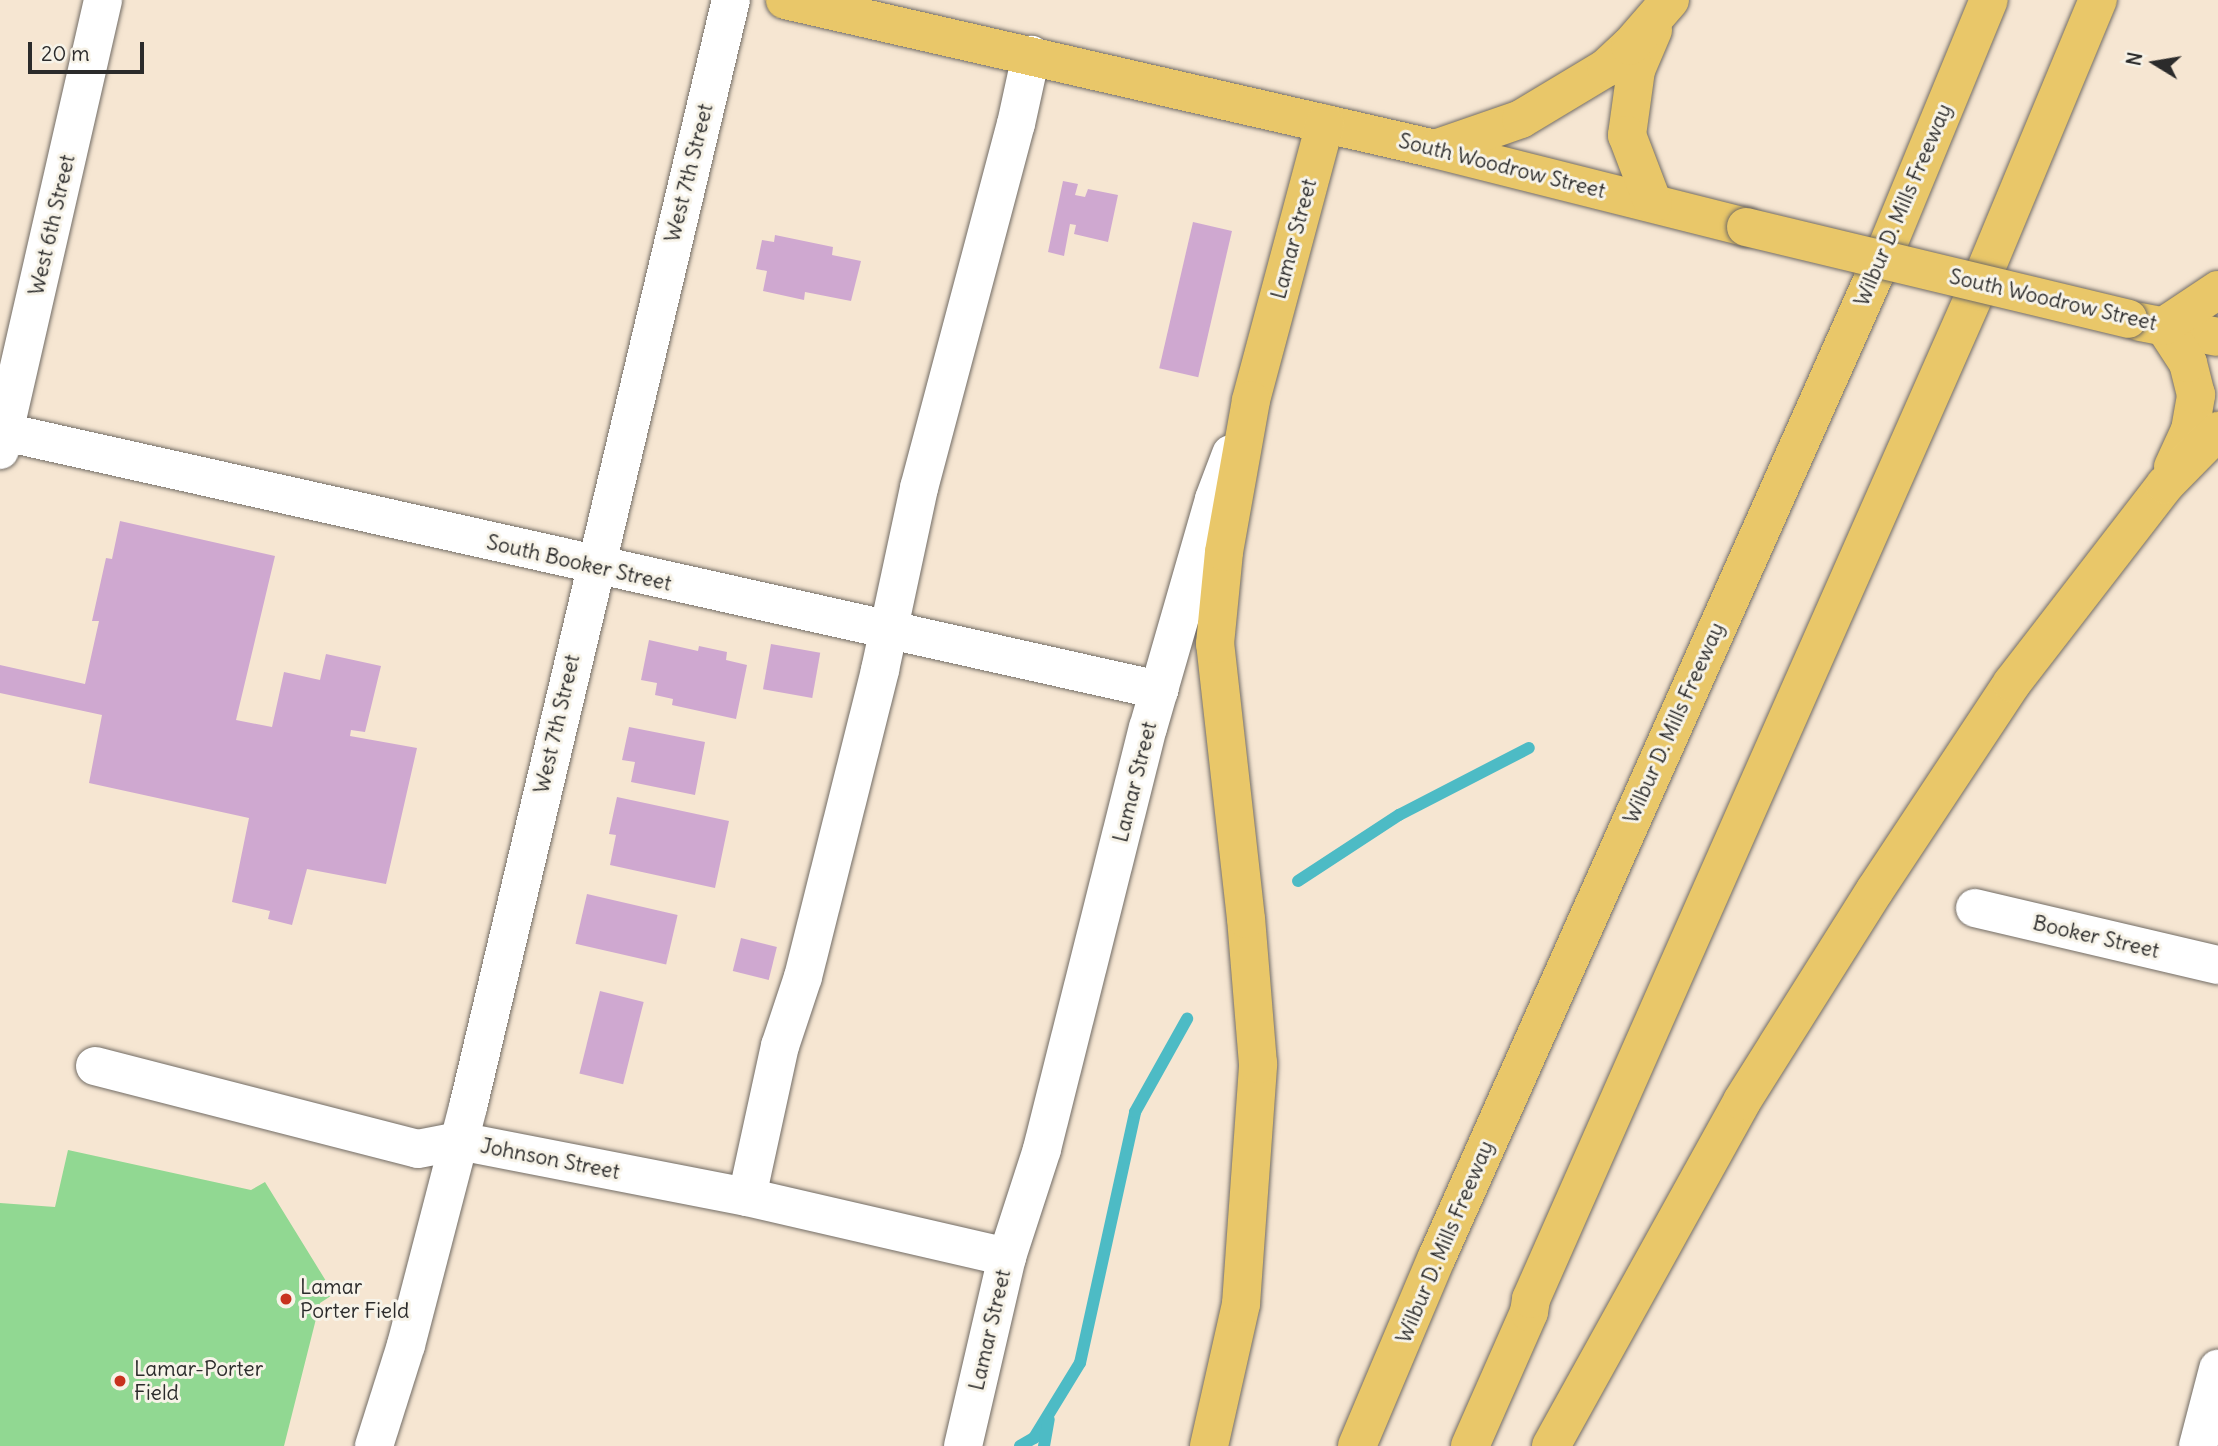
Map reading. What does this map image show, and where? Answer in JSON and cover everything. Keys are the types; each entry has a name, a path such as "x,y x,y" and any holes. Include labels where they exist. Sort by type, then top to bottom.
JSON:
{"main road":[{"name":"South Woodrow Street","path":"785,0 1435,149 2128,319 2218,337"},
{"name":"Wilbur D. Mills Freeway","path":"1357,1446 1527,1055 1887,247 1989,0"},
{"path":"1470,1446 1537,1287 1985,271 2098,0"},
{"path":"1435,149 1521,119 1606,68 1665,6"},
{"path":"1653,203 1627,135 1629,99 1636,70 1665,6"},
{"name":"Lamar Street","path":"1251,400 1325,124"},
{"path":"2165,485 2190,430 2196,395 2188,363 2164,326 2218,290"},
{"path":"1209,1446 1241,1304 1258,1064 1246,919 1215,644 1224,552 1251,400"},
{"path":"1551,1446 1742,1101 1875,890 2012,683 2165,485 2218,432"}],"street":[{"name":"West 6th Street","path":"2,438 103,0"},
{"name":"West 7th Street","path":"374,1446 406,1345 459,1141 731,0"},
{"path":"747,1197 780,1046 803,977 889,631 919,488 1016,124 1031,55"},
{"name":"Lamar Street","path":"963,1445 1007,1257 1042,1149 1159,690 1214,499 1251,400"},
{"name":"South Booker Street","path":"2,438 1159,690"},
{"name":"Booker Street","path":"1975,908 2218,965"},
{"name":"Johnson Street","path":"95,1066 418,1149 459,1141 747,1197 1007,1257"},
{"path":"2198,1446 2218,1369"}],"green space":[{"name":"Lamar-Porter Field","path":"68,1150 251,1190 265,1182 334,1294 320,1303 284,1446 0,1446 0,1203 55,1207"}],"building":[{"path":"1063,181 1078,184 1075,195 1085,197 1088,189 1118,195 1108,242 1074,234 1076,225 1070,224 1064,256 1048,252"},
{"path":"1193,222 1232,231 1198,377 1159,368"},
{"path":"775,235 833,247 832,255 861,261 851,301 805,292 804,300 763,291 767,271 756,269 762,240 774,242"},
{"path":"120,521 275,556 236,720 272,727 284,672 320,680 326,654 381,666 365,732 351,730 350,736 417,748 386,884 307,869 292,925 268,919 270,911 232,902 249,818 89,783 102,715 0,693 0,665 85,684 99,621 92,621 106,558 112,559"},
{"path":"649,640 698,651 699,646 727,652 726,660 747,665 736,719 672,705 673,699 655,695 657,683 641,680"},
{"path":"771,644 820,653 812,698 763,689"},
{"path":"629,727 705,742 695,795 631,782 635,762 622,760"},
{"path":"617,797 729,821 715,888 610,865 616,835 609,834"},
{"path":"587,894 678,915 666,965 576,944"},
{"path":"741,938 777,947 769,980 733,971"},
{"path":"600,991 644,1002 623,1084 579,1073"}],"waterway":[{"path":"1298,881 1399,815 1529,748"},
{"path":"1020,1446 1034,1438 1080,1363 1135,1112 1187,1019"},
{"path":"1044,1446 1049,1419"}],"place":[{"name":"Lamar Porter Field","path":"286,1299"},
{"name":"Lamar-Porter Field","path":"120,1381"}]}
